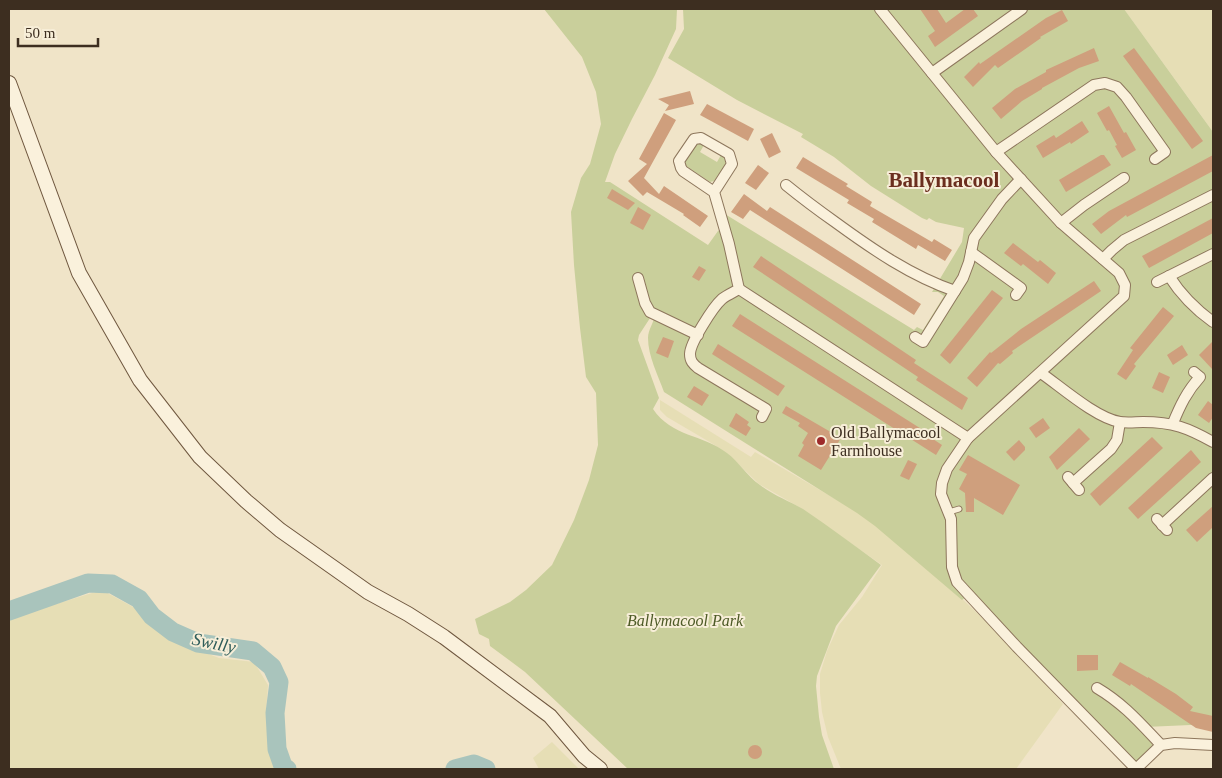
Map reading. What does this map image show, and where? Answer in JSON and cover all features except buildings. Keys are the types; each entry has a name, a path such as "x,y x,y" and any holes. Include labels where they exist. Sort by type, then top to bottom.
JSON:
{"main road":[{"path":"9,83 79,274 140,380 200,457 280,530 368,592 444,637 550,716 584,756 600,769"}],"street":[{"path":"880,9 996,152 1061,223 1119,273 1126,285 1124,296 968,438 947,470 942,483 941,494 944,505 954,511 951,520 953,575 961,589 1136,769 1161,745 1175,743 1213,745"},
{"path":"932,73 1022,9"},
{"path":"996,152 1094,85 1105,83 1117,87 1126,97 1165,152 1155,159"},
{"path":"714,192 732,164 732,158 729,154 701,138 694,139 679,161 680,165 683,171 714,192 740,288 968,438"},
{"path":"1061,223 1124,178"},
{"path":"915,337 923,342 963,278 974,238 1002,199 1021,179"},
{"path":"786,185 868,246 936,285 955,291"},
{"path":"1103,259 1124,240 1213,195"},
{"path":"971,252 1021,288 1016,294"},
{"path":"1157,282 1213,254"},
{"path":"1169,276 1192,307 1213,322"},
{"path":"638,278 645,303 650,312 698,335"},
{"path":"740,288 722,299 715,308 698,335 690,355 692,363 766,409 762,417"},
{"path":"1041,373 1076,399 1109,419 1120,422 1173,423 1196,432 1213,442"},
{"path":"1173,423 1183,400 1199,376"},
{"path":"1073,484 1111,449 1117,440 1120,422"},
{"path":"1162,525 1213,478"},
{"path":"1097,688 1112,696 1130,711 1161,745"}],"shaded area":[{"path":"1124,9 1213,9 1213,132 1198,111"},
{"path":"660,400 751,457 755,452 866,517 938,576 1014,648 1063,704 1016,769 841,769 828,737 822,712 820,674 827,651 839,625 862,597 882,565 799,507 759,484 728,454 667,417 660,410"},
{"path":"102,590 135,608 177,642 219,658 254,662 268,685 266,713 273,765 277,769 9,769 9,620"},
{"path":"552,742 579,769 539,769 533,758"}],"green space":[{"name":"Ballymacool Park","path":"544,9 677,9 676,29 615,154 605,182 610,182 708,245 718,231 724,227 720,211 914,330 917,327 923,330 944,296 938,292 932,292 962,242 964,228 936,222 929,218 927,220 922,218 871,186 834,157 801,137 803,134 737,100 668,58 684,29 683,9 1124,9 1213,132 1213,724 1145,727 1155,751 1136,769 967,596 962,600 857,513 664,392 651,359 648,345 648,335 655,315 652,315 639,335 638,340 659,398 653,409 661,418 678,430 708,442 727,453 760,485 803,509 881,565 836,626 817,676 816,686 822,735 834,769 628,769 525,672 490,646 489,639 479,634 475,619 510,602 526,590 552,565 574,520 589,480 598,445 596,393 586,377 580,328 571,212 581,178 590,164 601,124 596,92 582,57"},
{"path":"696,144 704,145 700,152 717,162 721,155 724,157 726,164 714,181 710,182 686,166 685,161"}],"waterway":[{"name":"Swilly","path":"9,611 88,583 112,584 139,599 152,616 173,632 198,643 253,651 272,667 279,682 275,713 277,749 283,766 287,769"},
{"name":"Swilly","path":"455,769 474,764 486,769"}],"place":[{"name":"Old Ballymacool Farmhouse","path":"821,441"}],"district":[{"name":"Ballymacool","path":"944,180"}]}
